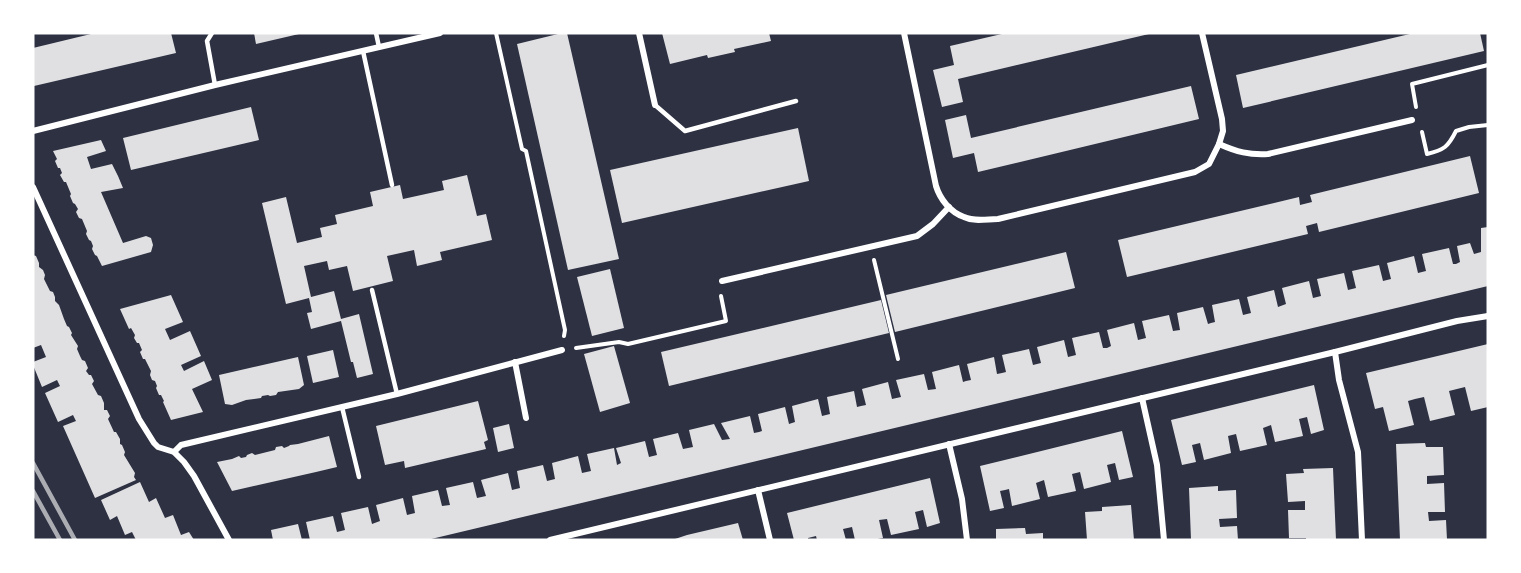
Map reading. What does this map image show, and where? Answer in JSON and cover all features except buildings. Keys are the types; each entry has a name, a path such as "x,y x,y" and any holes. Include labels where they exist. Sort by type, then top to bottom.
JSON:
{"street":[{"path":"33,131 215,85 440,33"},
{"path":"639,33 655,105"},
{"path":"904,33 940,197 949,207 964,217 980,220 998,219 1195,172 1209,164 1219,144 1222,119 1202,33"},
{"path":"1219,144 1242,153 1268,154 1412,120"},
{"path":"33,187 139,418 154,443 174,452 184,462 229,540"},
{"path":"722,281 917,236 933,224 949,207"},
{"path":"550,540 1488,315"},
{"path":"174,452 181,445 397,394 562,350"},
{"path":"1335,352 1339,380 1358,452 1362,540"},
{"path":"515,362 526,418"},
{"path":"1142,398 1157,465 1164,540"},
{"path":"949,444 962,499 967,540"},
{"path":"758,490 770,540"}],"lane":[{"path":"212,33 207,41 215,85"},
{"path":"376,33 379,47"},
{"path":"363,51 392,185"},
{"path":"655,105 685,131 796,101"},
{"path":"372,290 397,394"},
{"path":"342,407 359,477"}],"path":[{"path":"496,33 522,149 526,151 565,330 562,350 619,342 628,344 726,321 718,282 722,281"},
{"path":"1417,112 1412,84 1488,65"},
{"path":"1422,132 1427,154 1441,150 1450,142 1456,131 1488,125"},
{"path":"872,247 898,359"}],"railway":[{"path":"33,463 75,540"},
{"path":"33,491 60,540"}]}
